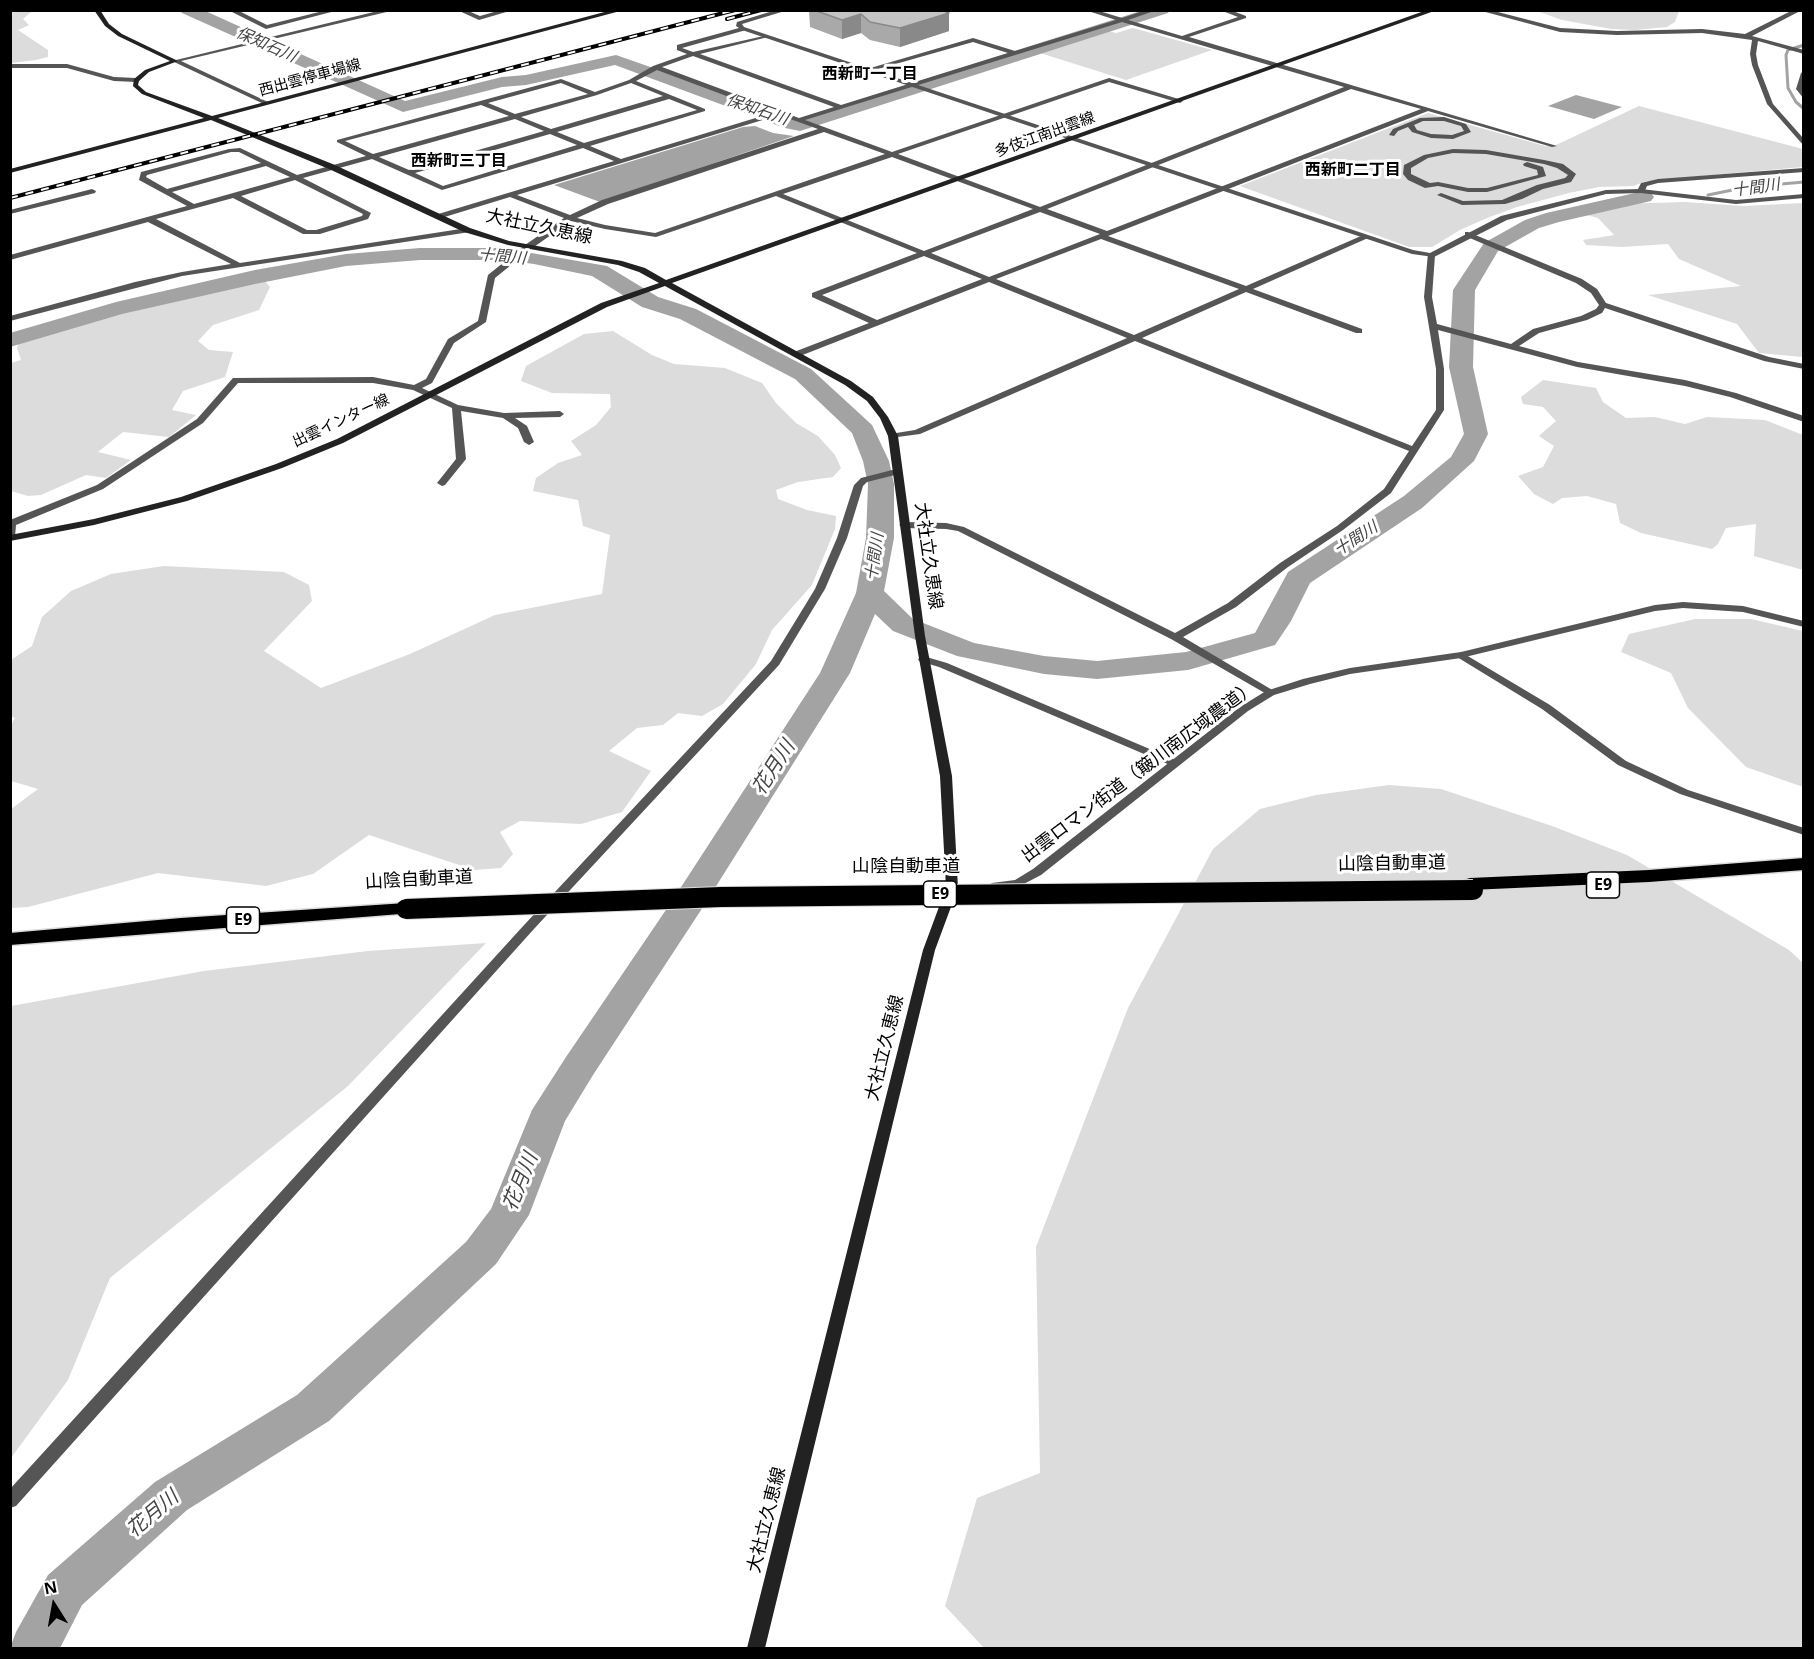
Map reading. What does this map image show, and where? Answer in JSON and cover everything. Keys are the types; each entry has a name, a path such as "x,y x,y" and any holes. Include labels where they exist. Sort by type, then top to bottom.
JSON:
{"highway":[{"name":"山陰自動車道","path":"1729,874 1803,864"},
{"name":"山陰自動車道","path":"10,938 80,929 406,906 744,897 1472,887 1803,871"},
{"path":"10,931 80,929"},
{"path":"10,947 80,929"}],"main road":[{"path":"97,10 107,25 120,34 175,61"},
{"name":"多伎江南出雲線","path":"665,283 844,222 1434,10"},
{"name":"西出雲停車場線","path":"10,171 618,11"},
{"path":"136,80 147,71 175,61"},
{"name":"大社立久恵線","path":"136,80 135,85 144,93 210,117 332,167 467,230 528,247 619,263 642,270 713,311 826,369 870,399 884,417 893,436 896,472 923,659 946,776 952,888 929,950 756,1648"},
{"name":"出雲インター線","path":"10,537 94,522 184,499 279,466 340,441 568,323 619,300 665,283"}],"street":[{"path":"231,10 266,27 336,10"},
{"path":"289,10 326,27"},
{"path":"175,61 392,10"},
{"path":"460,10 479,18 510,10"},
{"path":"785,10 739,23 739,26 1364,238 1412,252 1431,255 1468,234 1504,218 1570,199 1606,192 1641,191 1724,202 1803,196"},
{"path":"1088,10 1554,146"},
{"path":"798,120 1154,10"},
{"path":"1181,38 1244,17 1223,10"},
{"path":"1481,10 1560,30 1587,33 1677,30 1746,36 1803,52"},
{"path":"1746,36 1799,10"},
{"path":"744,28 679,46 679,49 840,107"},
{"path":"10,258 596,94 631,81 655,67 693,54 766,36"},
{"path":"713,37 733,44"},
{"path":"1755,39 1753,54 1755,66 1764,91 1779,117 1803,144"},
{"path":"869,70 973,40 1015,53"},
{"path":"175,61 266,103"},
{"path":"10,66 67,66 114,79 136,80"},
{"path":"655,67 1040,209 1246,290 1359,331"},
{"path":"1803,73 1798,89 1803,97"},
{"path":"513,196 570,218 605,227 656,235 1109,80 1180,101"},
{"path":"596,94 561,81 339,141 441,188 703,110 631,81"},
{"path":"876,323 815,296 1153,166 1350,87"},
{"path":"407,173 668,97"},
{"path":"481,102 620,161"},
{"path":"797,354 1428,109"},
{"path":"438,217 513,196 778,113"},
{"path":"1392,135 1401,128 1439,129"},
{"path":"415,388 429,381 451,341 482,322 491,277 528,247 570,218 616,199 823,130"},
{"path":"192,206 142,178 144,174 231,150 240,150 367,213 365,217 317,232 306,232 234,195"},
{"path":"1414,163 1429,163 1448,156 1466,156 1496,162 1524,163 1538,168 1542,174 1536,179 1512,182 1492,190 1468,190 1438,184 1429,186 1407,174 1409,165 1426,156 1453,151 1486,152 1560,166 1572,174 1568,180 1540,187 1502,202 1462,203 1441,195"},
{"path":"167,191 265,164"},
{"path":"1641,191 1644,185 1658,181 1803,170"},
{"path":"10,212 92,191"},
{"path":"776,194 1415,450"},
{"path":"149,219 239,265"},
{"path":"10,319 138,284 239,265 442,236 467,230"},
{"path":"1468,234 1579,281 1594,291 1603,305 1767,359 1803,367"},
{"path":"893,436 917,432 1364,238"},
{"path":"1175,637 1232,605 1388,491 1440,410 1440,369 1428,297 1431,255"},
{"path":"1511,348 1536,332 1584,318 1599,311 1603,305"},
{"path":"1433,326 1511,348 1617,373 1704,388 1803,418"},
{"path":"10,537 11,523 100,487 200,421 236,380 373,380 415,388 456,407 504,416 561,414"},
{"path":"442,483 461,459 456,407"},
{"path":"504,416 522,426 529,442"},
{"path":"10,1501 529,927 775,663 820,589 842,538 859,485 864,480 896,472"},
{"path":"904,525 946,526 961,529 1175,637 1270,693"},
{"name":"出雲ロマン街道（簸川南広域農道）","path":"952,888 994,887 1018,883 1037,872 1245,709 1270,693 1307,681 1350,671 1461,655 1629,613 1683,605 1743,609 1803,624"},
{"path":"1461,655 1546,707 1622,763 1656,781 1803,832"},
{"path":"923,659 1174,763"}],"shaded area":[{"path":"11,10 31,12 23,19 29,25 18,30 48,50 48,57 11,63"},
{"path":"1537,11 1679,11 1675,22 1667,27 1635,30 1611,29 1562,20"},
{"path":"1133,28 1212,50 1126,80 1040,53 1108,31 1116,33"},
{"path":"1576,95 1622,107 1594,119 1548,106"},
{"path":"1639,106 1803,149 1803,167 1667,179 1643,182 1634,186 1599,187 1569,193 1487,218 1460,230 1432,247 1409,247 1240,186 1428,113 1545,146 1556,145"},
{"path":"755,126 773,133 794,136 600,202 554,185 743,127"},
{"path":"1684,202 1744,206 1803,203 1803,357 1759,353 1737,324 1648,295 1741,286 1679,259 1668,244 1622,247 1586,245 1583,240 1614,235 1598,218 1580,213 1618,204"},
{"path":"244,276 264,280 270,287 259,310 213,325 198,341 209,350 233,352 225,377 183,391 172,410 196,415 169,437 123,432 98,452 131,460 106,478 86,475 41,495 28,496 11,491 11,363 21,360 17,348 23,333 119,305"},
{"path":"613,331 652,355 674,364 725,368 762,383 776,403 796,423 818,436 835,455 841,468 833,477 798,482 776,490 778,499 807,510 836,516 835,529 812,585 772,630 756,664 723,704 702,716 678,713 663,725 637,728 609,751 651,771 622,812 581,824 520,821 500,832 513,854 501,868 474,870 369,835 313,874 266,886 158,873 28,907 11,908 11,809 38,789 11,781 11,725 15,718 11,716 11,660 32,646 42,617 71,591 111,574 164,566 284,572 309,585 312,601 264,651 321,688 410,654 495,615 602,594 610,535 583,526 578,500 533,491 536,478 558,463 582,455 571,441 596,425 611,407 610,394 552,393 521,381 526,366 584,334"},
{"path":"1543,380 1596,388 1603,402 1626,418 1655,417 1685,424 1707,417 1765,420 1803,435 1803,570 1754,556 1756,524 1726,528 1718,544 1712,549 1641,533 1620,523 1616,504 1587,496 1562,498 1553,504 1534,494 1518,476 1543,467 1554,446 1539,436 1556,421 1543,407 1523,404 1521,397"},
{"path":"1695,619 1751,619 1803,631 1803,787 1746,767 1688,708 1671,673 1621,652 1629,634"},
{"path":"1389,785 1441,789 1552,826 1627,855 1789,950 1803,963 1803,1648 984,1648 945,1606 977,1498 1040,1473 1036,1247 1128,1008 1213,849 1260,809 1316,795"},
{"path":"486,943 348,1086 110,1278 68,1380 11,1458 11,1006 204,971 368,951"}],"building":[{"path":"814,10 942,10 949,13 900,28 870,22 861,14 842,20"}],"waterway":[{"name":"保知石川","path":"188,10 345,80"},
{"name":"保知石川","path":"352,83 403,107 502,82 526,80 616,60 800,125 1162,10"},
{"name":"十間川","path":"1804,45 1788,50 1786,55 1788,88 1796,102 1804,109"},
{"name":"十間川","path":"1708,195 1747,187 1804,182"},
{"name":"十間川","path":"870,593 903,625 967,650 1044,665 1097,670 1188,661 1265,639 1277,621 1298,578 1413,502 1461,461 1476,434 1461,367 1464,290 1491,247 1532,224 1553,217 1644,197"},
{"name":"十間川","path":"10,340 116,309 255,277 346,260 420,254 502,254 599,271 650,302 688,314 803,374 863,430 876,461 881,484 880,538 870,593"},
{"name":"花月川","path":"34,1648 65,1590 171,1496 313,1408 481,1253 509,1215 546,1120 579,1066 686,907 835,673 870,593"}],"railway":[{"path":"10,198 735,10"},
{"path":"727,19 761,10"}],"district":[{"name":"西新町一丁目","path":"870,74"},
{"name":"西新町三丁目","path":"459,161"},
{"name":"西新町二丁目","path":"1353,170"}]}
